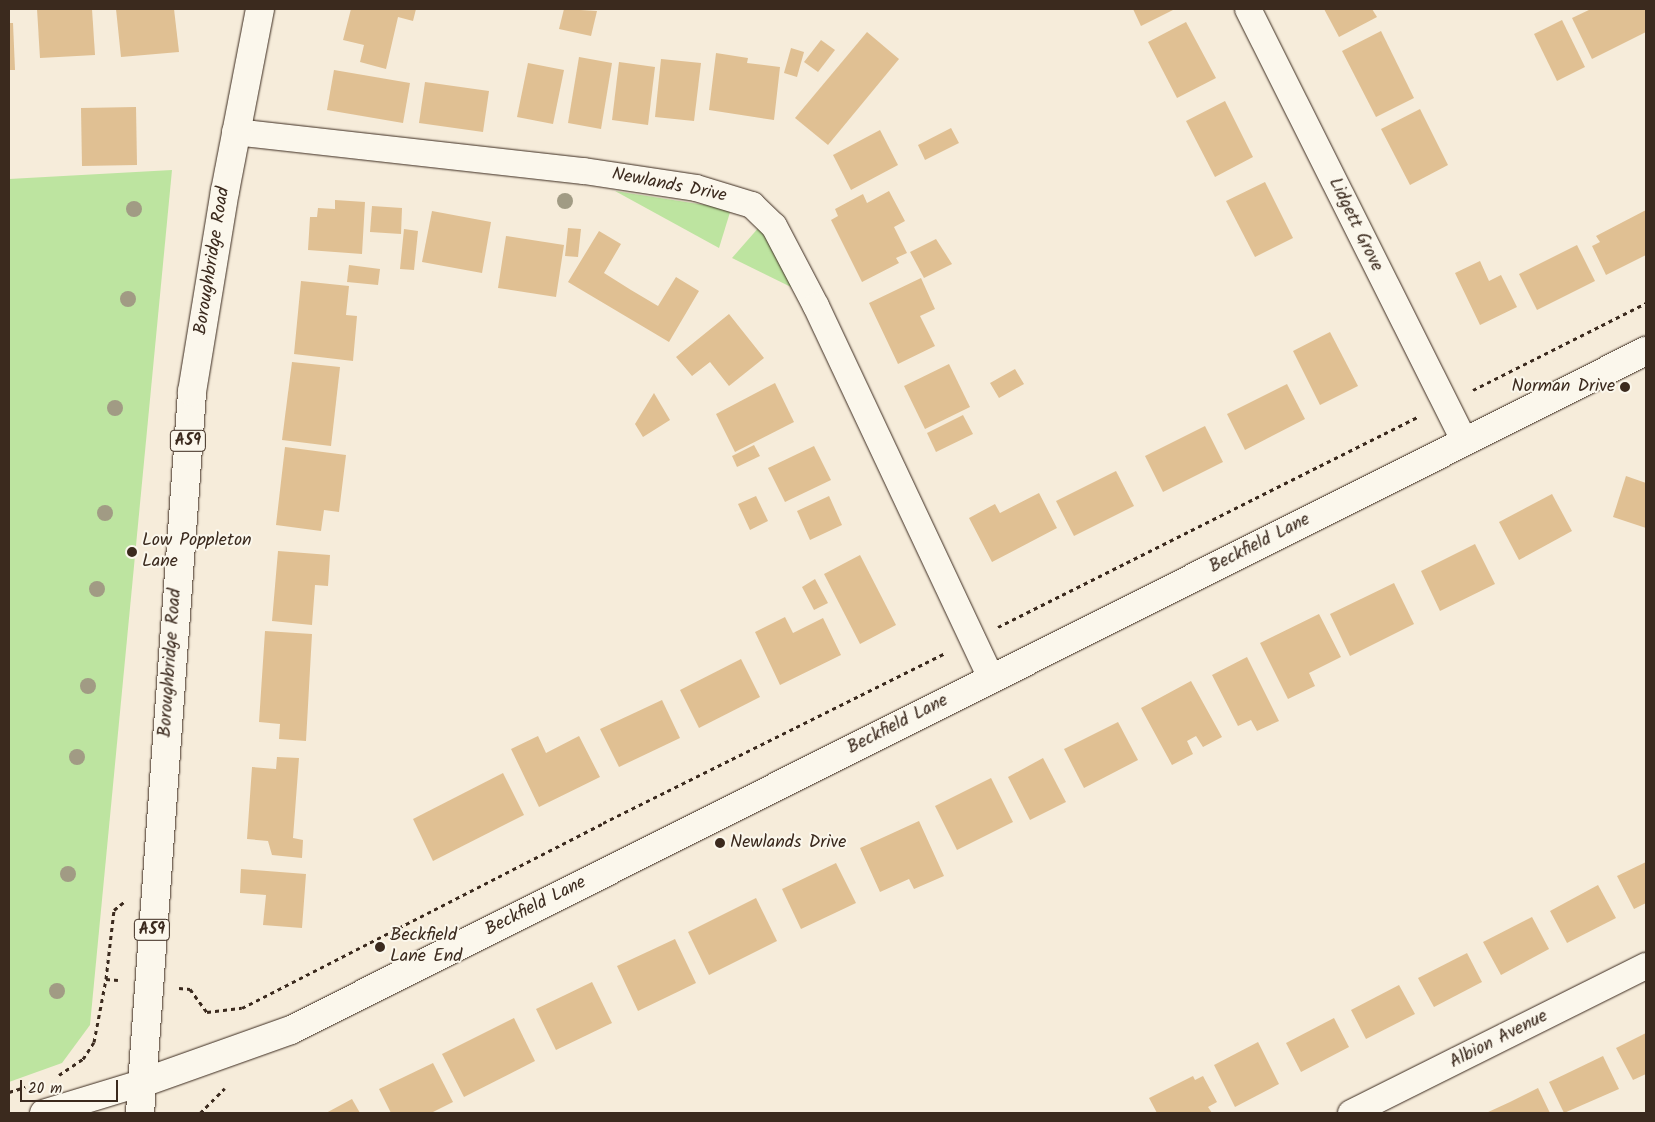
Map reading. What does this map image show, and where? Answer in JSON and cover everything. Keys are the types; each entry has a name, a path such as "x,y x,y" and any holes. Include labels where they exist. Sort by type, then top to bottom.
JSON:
{"street":[{"name":"Boroughbridge Road","path":"140,1113 147,983 192,392 235,132 260,9"},
{"name":"Lidgett Grove","path":"1248,9 1464,442"},
{"name":"Newlands Drive","path":"235,132 584,171 696,188 752,206 774,226 816,306 991,678"},
{"name":"Beckfield Lane","path":"142,1083 291,1030 1646,351"},
{"name":"Albion Avenue","path":"1351,1113 1646,966"},
{"path":"43,1113 142,1083"}],"path":[{"path":"106,979 190,989 206,1012 242,1008 603,823 1646,303"},
{"path":"55,1077 83,1059 94,1042 106,979 114,910"},
{"path":"9,1092 32,1085"},
{"path":"200,1113 203,1107"}],"green space":[{"path":"172,170 90,1025 62,1063 9,1082 9,179"},
{"path":"615,191 731,209 719,248"},
{"path":"760,226 795,289 732,258"}],"building":[{"path":"37,9 92,9 95,55 40,58"},
{"path":"116,9 174,9 179,52 121,57"},
{"path":"351,9 416,9 413,21 398,17 386,69 360,62 364,45 343,40"},
{"path":"564,9 597,11 591,36 559,29"},
{"path":"1133,9 1175,9 1141,26"},
{"path":"1324,9 1372,9 1377,17 1339,37"},
{"path":"1591,9 1646,9 1646,32 1592,59 1572,18"},
{"path":"1562,20 1585,67 1557,81 1534,34"},
{"path":"1186,22 1216,78 1177,98 1148,42"},
{"path":"9,23 13,23 15,70 9,70"},
{"path":"1381,31 1414,98 1376,117 1342,51"},
{"path":"867,32 899,59 828,145 795,118"},
{"path":"821,40 835,50 818,72 804,62"},
{"path":"791,48 804,52 797,77 784,73"},
{"path":"716,53 748,58 747,63 780,67 774,120 709,110"},
{"path":"579,57 612,63 601,129 568,123"},
{"path":"661,59 701,63 694,121 655,117"},
{"path":"619,62 655,67 648,125 612,120"},
{"path":"528,63 564,70 553,124 517,117"},
{"path":"334,70 410,83 403,123 327,110"},
{"path":"425,82 489,91 483,132 419,123"},
{"path":"1225,101 1253,157 1215,177 1186,121"},
{"path":"136,107 137,165 82,166 81,108"},
{"path":"1420,109 1448,165 1410,185 1381,129"},
{"path":"951,128 959,143 925,160 918,145"},
{"path":"880,130 898,165 851,190 833,155"},
{"path":"1265,182 1293,238 1255,257 1226,201"},
{"path":"889,191 905,221 894,227 907,253 896,258 899,263 862,282 831,220 838,216 835,209 863,194 867,203"},
{"path":"335,200 365,202 362,254 308,250 310,217 317,217 318,208 335,209"},
{"path":"372,206 402,208 401,234 370,232"},
{"path":"1646,210 1646,255 1606,275 1592,246 1600,242 1596,236"},
{"path":"432,211 491,222 482,273 422,262"},
{"path":"568,228 581,229 578,257 565,256"},
{"path":"404,229 418,231 414,270 400,269"},
{"path":"599,231 621,244 604,273 631,290 658,306 676,277 699,291 669,342 568,282"},
{"path":"506,236 564,245 556,297 498,288"},
{"path":"936,239 952,264 924,278 910,252"},
{"path":"1577,245 1595,281 1537,310 1519,274"},
{"path":"1480,261 1489,281 1501,275 1517,307 1480,325 1455,273"},
{"path":"349,265 380,269 378,285 347,282"},
{"path":"921,278 935,309 920,316 935,346 898,364 869,303"},
{"path":"301,281 349,286 346,315 357,316 353,361 294,354"},
{"path":"729,314 764,358 729,386 710,362 692,376 676,357"},
{"path":"1330,332 1358,386 1320,405 1293,351"},
{"path":"292,362 340,367 331,446 282,440"},
{"path":"949,364 970,407 925,429 904,386"},
{"path":"1015,369 1024,384 999,398 990,383"},
{"path":"775,383 794,422 735,452 716,414"},
{"path":"1287,384 1305,419 1245,450 1227,414"},
{"path":"654,393 670,420 643,437 635,424"},
{"path":"963,415 973,434 936,452 927,433"},
{"path":"1205,426 1223,462 1163,492 1145,456"},
{"path":"754,445 760,456 737,467 732,456"},
{"path":"814,446 831,480 785,502 768,468"},
{"path":"285,447 346,455 339,512 324,510 321,531 276,525"},
{"path":"1116,471 1134,506 1074,536 1056,501"},
{"path":"1626,476 1646,483 1646,528 1613,517"},
{"path":"1039,493 1057,528 992,562 969,518 995,504 1000,513"},
{"path":"1552,494 1572,531 1519,560 1499,522"},
{"path":"756,496 768,521 750,530 738,504"},
{"path":"829,496 842,525 810,540 797,511"},
{"path":"1475,544 1495,584 1440,611 1421,571"},
{"path":"278,551 330,555 328,586 315,585 312,625 272,621"},
{"path":"860,555 896,625 860,644 824,574"},
{"path":"815,579 828,603 814,610 802,587"},
{"path":"1394,583 1414,624 1350,656 1330,614"},
{"path":"1319,614 1341,657 1309,673 1315,686 1288,699 1260,643"},
{"path":"785,617 793,633 823,618 841,655 780,685 755,632"},
{"path":"265,631 312,634 306,741 279,739 280,724 259,722"},
{"path":"1247,657 1279,721 1257,731 1251,720 1238,726 1212,675"},
{"path":"741,659 760,697 699,728 680,690"},
{"path":"1191,681 1222,737 1203,747 1196,736 1187,741 1193,754 1172,765 1141,708"},
{"path":"662,700 680,738 619,767 600,729"},
{"path":"1118,722 1138,760 1084,788 1064,749"},
{"path":"538,736 546,753 579,736 600,777 539,807 511,749"},
{"path":"277,757 299,758 293,838 303,840 302,858 272,855 268,841 247,839 252,767 276,769"},
{"path":"1043,758 1066,802 1030,820 1008,777"},
{"path":"503,773 524,815 433,861 413,819"},
{"path":"991,778 1013,822 957,850 935,806"},
{"path":"919,821 944,876 914,889 909,879 880,892 860,848"},
{"path":"1646,862 1646,903 1634,909 1617,876"},
{"path":"836,863 856,903 801,929 782,889"},
{"path":"241,869 306,874 302,928 263,925 266,895 240,893"},
{"path":"1598,885 1616,918 1567,943 1550,911"},
{"path":"756,898 777,941 709,975 688,932"},
{"path":"1532,917 1549,949 1501,975 1483,942"},
{"path":"675,939 696,983 638,1011 617,966"},
{"path":"1467,953 1482,982 1434,1007 1418,978"},
{"path":"592,982 612,1023 556,1050 536,1009"},
{"path":"1399,985 1415,1014 1366,1039 1351,1010"},
{"path":"514,1018 535,1061 464,1097 442,1054"},
{"path":"1334,1018 1349,1047 1301,1072 1286,1043"},
{"path":"1646,1033 1646,1074 1633,1080 1616,1048"},
{"path":"1258,1042 1279,1084 1235,1107 1214,1065"},
{"path":"1603,1056 1619,1089 1564,1113 1549,1082"},
{"path":"433,1063 453,1102 431,1113 391,1113 379,1089"},
{"path":"1193,1076 1195,1080 1203,1076 1217,1102 1208,1107 1212,1113 1157,1113 1149,1098"},
{"path":"1538,1088 1550,1113 1486,1113 1510,1102"},
{"path":"352,1099 360,1113 326,1113"}],"place":[{"name":"Norman Drive","path":"1625,387"},
{"name":"Low Poppleton Lane","path":"132,552"},
{"name":"Newlands Drive","path":"720,843"},
{"name":"Beckfield Lane End","path":"380,947"}]}
